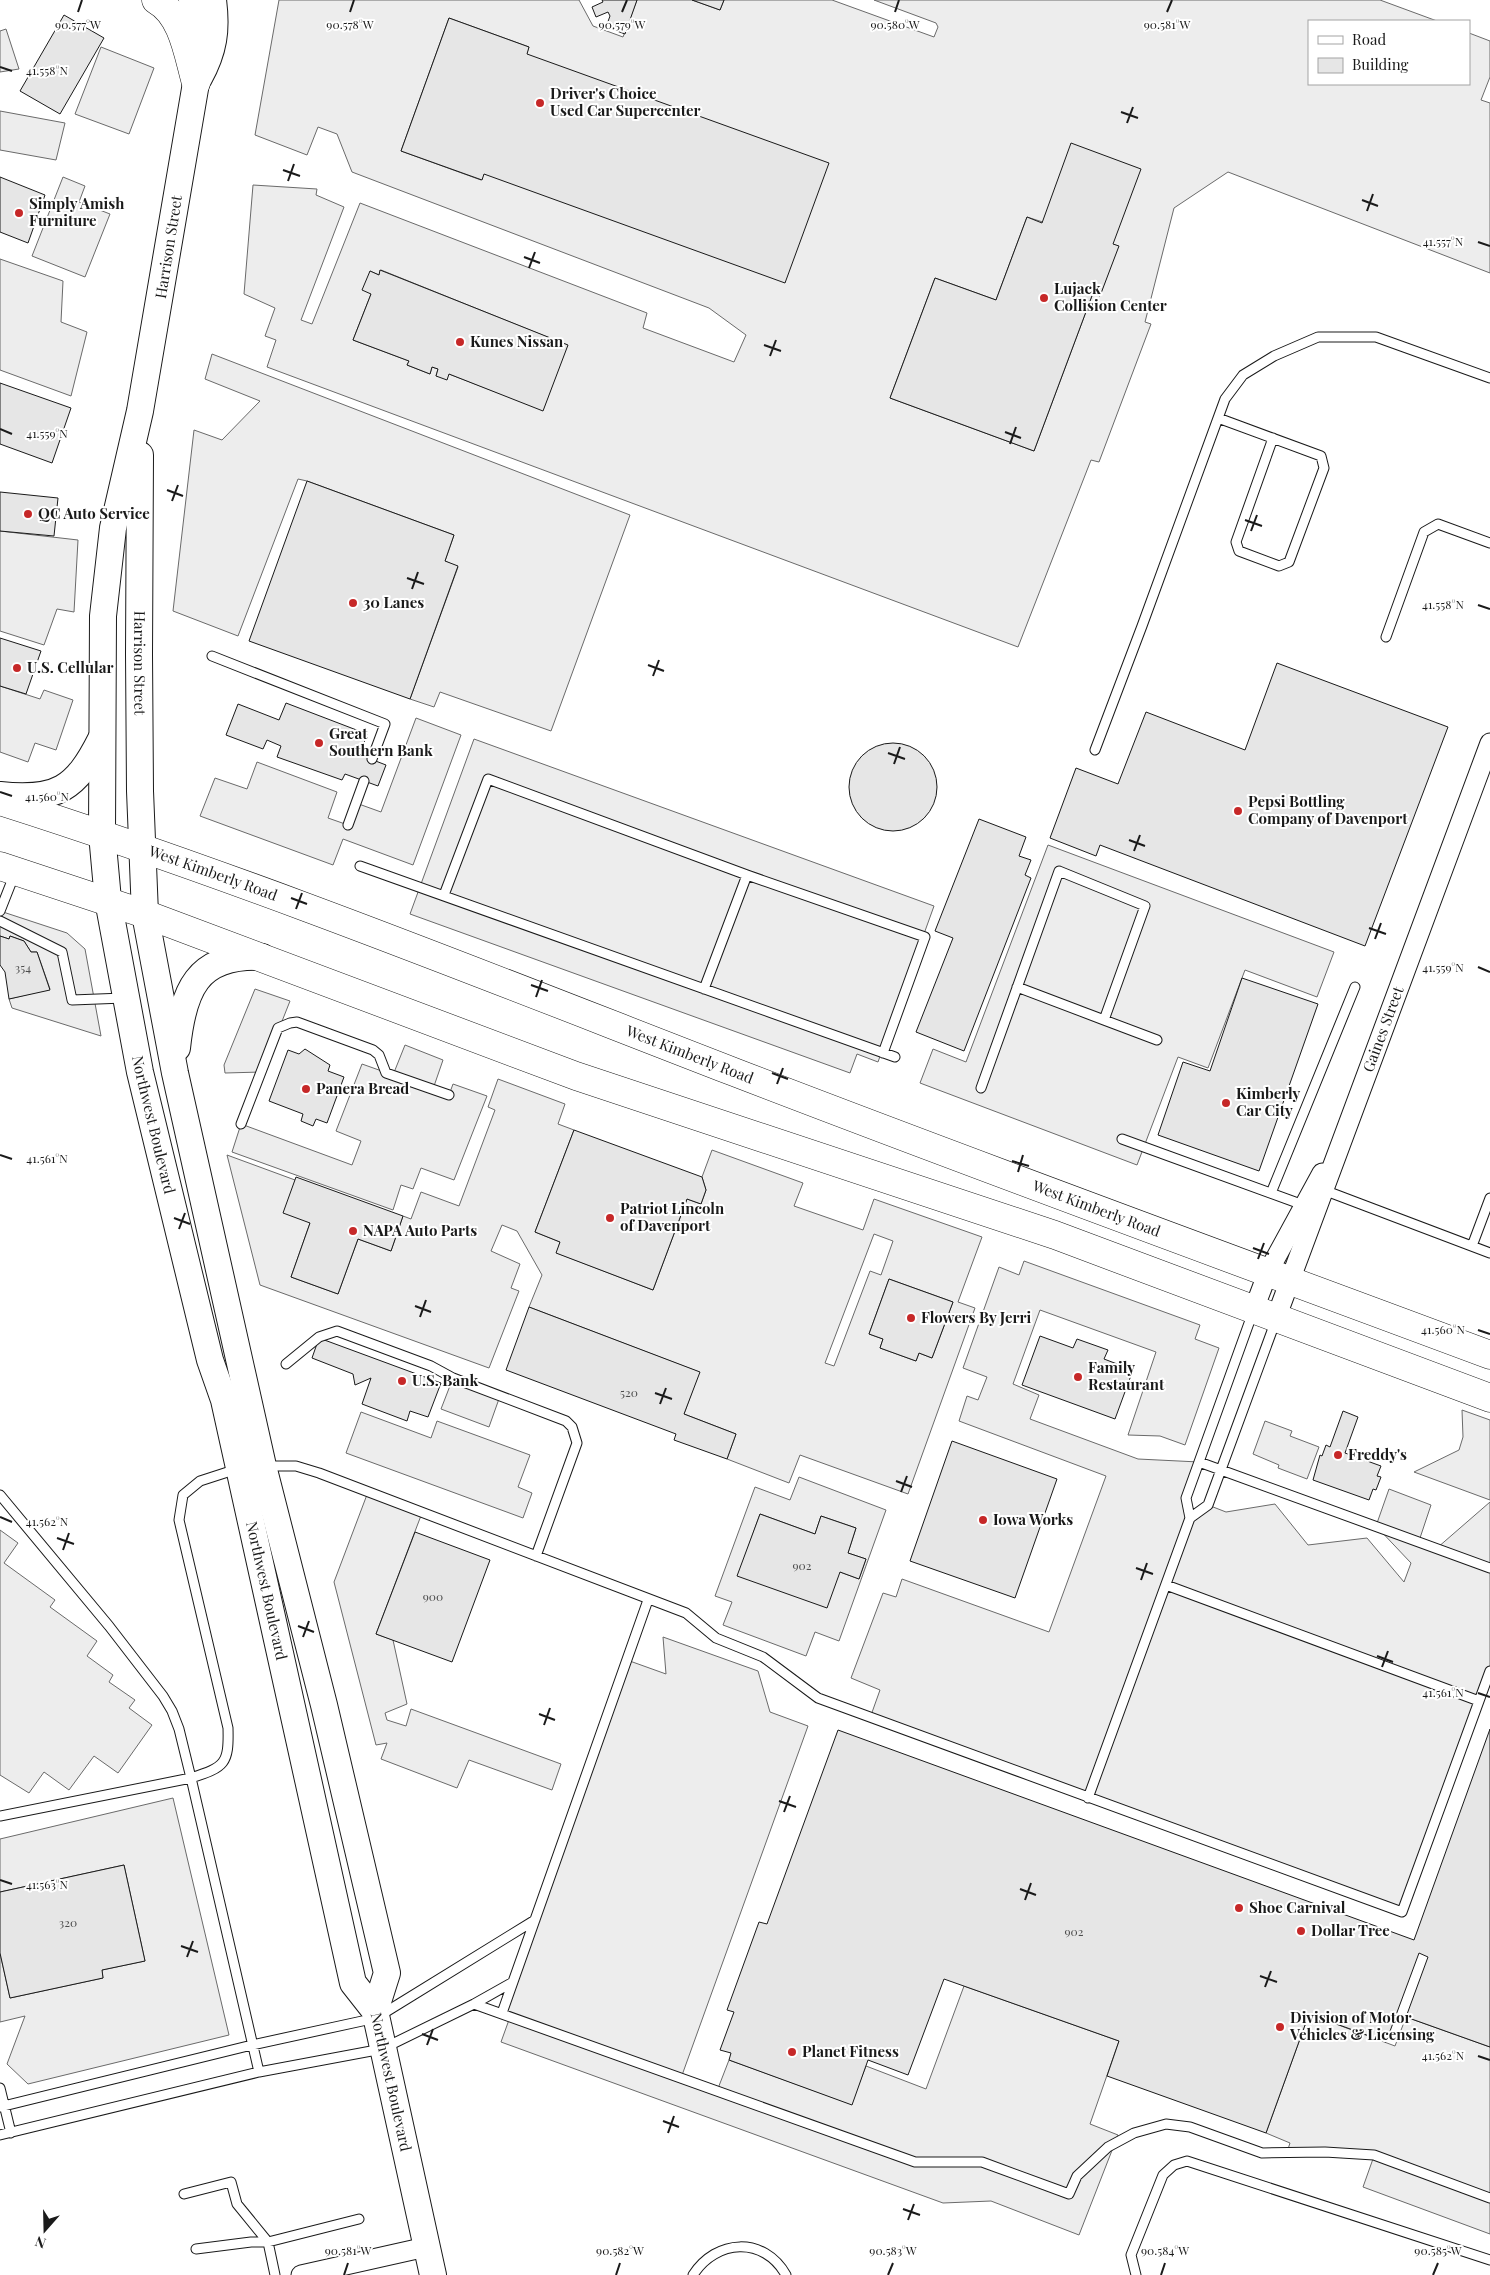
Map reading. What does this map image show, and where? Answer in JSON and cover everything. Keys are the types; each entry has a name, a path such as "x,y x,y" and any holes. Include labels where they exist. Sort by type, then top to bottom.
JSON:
{"main road":[{"path":"156,0 166,6 183,36 196,83"},
{"name":"Harrison Street","path":"108,900 102,834 103,616 113,528 140,411 196,83 192,0"},
{"name":"Harrison Street","path":"196,83 210,58 216,22 213,0"},
{"name":"Harrison Street","path":"140,411 139,654 145,914"},
{"path":"0,794 43,796 61,789 74,781 88,765 102,736"},
{"name":"West Kimberly Road","path":"0,801 143,848 340,919 789,1093 1490,1355"},
{"path":"8,868 108,900 576,1076 1046,1232 1490,1398"},
{"name":"Northwest Boulevard","path":"108,900 140,1072 210,1360 224,1400 252,1466"},
{"name":"Northwest Boulevard","path":"145,914 353,1983 375,2014 433,2275"},
{"path":"175,1073 182,1014 192,985 206,971 232,958 263,957"},
{"path":"252,1466 321,1695 387,1972 375,2014"}],"street":[{"name":"Gaines Street","path":"1265,1314 1310,1207 1343,1138 1490,743"},
{"path":"301,2275 426,2247"}],"lane":[{"path":"1095,750 1225,399 1243,375 1274,356 1318,337 1376,337 1490,378"},
{"path":"1218,418 1273,438 1321,456 1324,468 1289,562 1279,566 1239,551 1236,542 1273,438"},
{"path":"1386,636 1424,532 1438,524 1490,543"},
{"path":"212,656 385,724 372,760"},
{"path":"444,895 488,779 748,875 925,937 883,1053"},
{"path":"348,825 364,781"},
{"path":"360,866 895,1057"},
{"path":"0,911 8,868"},
{"path":"980,1088 1059,871 1145,906 1104,1020"},
{"path":"704,989 748,875"},
{"path":"0,922 62,952 72,1000 126,998"},
{"path":"1271,1193 1355,986"},
{"path":"1017,987 1157,1040"},
{"path":"241,1124 278,1028 297,1022 373,1050 378,1055 386,1073 449,1095"},
{"path":"1122,1139 1310,1207"},
{"path":"1319,1188 1490,1253"},
{"path":"1472,1246 1490,1198"},
{"path":"1088,1798 1190,1518 1186,1498 1199,1462 1265,1314"},
{"path":"1190,1518 1208,1505 1221,1470 1265,1314"},
{"path":"286,1364 319,1338 338,1331 431,1366 453,1378 566,1421 572,1428 577,1442 536,1556"},
{"path":"1199,1462 1490,1568"},
{"path":"0,1816 191,1778 217,1770 228,1753 228,1728 179,1520 183,1495 200,1481 252,1466 296,1466 319,1473 686,1613 716,1638 763,1657 818,1698 1402,1912 1490,1671"},
{"path":"0,1495 70,1578 164,1696 179,1729 259,2072"},
{"path":"1166,1585 1479,1701"},
{"path":"502,2014 648,1600"},
{"path":"2,2106 375,2014 535,1920"},
{"path":"0,2135 259,2072 382,2049 474,2004 513,1982"},
{"path":"474,2004 915,2162 982,2162 1070,2194 1077,2176 1108,2147 1134,2133 1166,2124 1190,2127 1262,2153 1325,2152 1374,2156 1490,2198"},
{"path":"0,2088 2,2106 11,2133"},
{"path":"1136,2275 1131,2255 1163,2175 1174,2165 1186,2161 1490,2260"},
{"path":"184,2194 231,2182 237,2204 268,2242 276,2275"},
{"path":"196,2249 250,2242 268,2242 360,2218"},
{"path":"693,2275 701,2263 715,2252 732,2247 750,2248 767,2254 780,2266 786,2275"}],"shaded area":[{"path":"279,0 579,0 593,26 623,37 637,0 692,0 720,10 724,0 832,0 934,37 938,27 936,23 874,0 1380,0 1434,20 1308,20 1308,85 1470,85 1470,33 1490,41 1490,77 1481,100 1490,103 1490,273 1228,172 1174,208 1145,322 1151,324 1099,462 1091,460 1018,647 267,367 276,340 265,336 275,308 244,294 253,185 317,189 316,195 344,207 301,320 312,324 360,203 647,313 643,328 734,362 746,335 709,308 352,172 337,134 318,127 307,155 255,135","holes":["449,18 529,47 481,180 401,151","1027,217 1118,246 1100,295 1093,293 1034,451 890,398 935,278 996,300","381,270 567,345 543,410 449,374 436,376 438,369 432,367 430,374 407,365 409,361 353,340 371,294 370,271 379,275"]},
{"path":"6,29 19,69 0,72 0,31"},
{"path":"101,47 154,68 129,134 75,114"},
{"path":"0,111 65,123 56,160 0,150"},
{"path":"63,177 85,186 79,202 110,214 85,277 32,256"},
{"path":"0,259 63,281 61,322 87,332 71,396 0,370"},
{"path":"212,354 630,515 551,731 440,692 434,707 410,699 458,567 445,561 454,535 307,481 298,479 238,636 173,611 194,430 222,440 260,401 205,379"},
{"path":"0,531 78,540 74,612 57,609 44,645 0,631"},
{"path":"0,686 40,699 44,690 73,700 56,750 35,743 28,762 0,752"},
{"path":"416,718 461,735 413,865 343,839 333,865 200,816 215,778 247,789 257,762 337,792 328,818 348,825 356,803 381,812"},
{"path":"474,739 934,906 878,1062 857,1054 850,1073 410,914"},
{"path":"1048,845 1334,952 1317,997 1245,970 1208,1068 1178,1057 1137,1165 920,1083 933,1049 966,1062"},
{"path":"0,911 67,933 85,949 101,1036 12,1008 9,999 50,989 37,952 31,952 24,941 10,936 9,939 0,936"},
{"path":"255,989 290,1001 262,1072 225,1073 224,1065"},
{"path":"405,1045 443,1060 433,1089 449,1095 453,1084 487,1096 454,1180 421,1168 413,1189 401,1185 393,1210 232,1152 241,1124 352,1165 361,1141 336,1131 362,1064 393,1075"},
{"path":"498,1079 565,1104 558,1124 574,1130 535,1232 560,1242 557,1253 653,1290 687,1199 701,1204 706,1190 702,1177 712,1150 803,1183 794,1206 863,1230 874,1199 982,1237 958,1302 975,1308 908,1494 800,1455 789,1483 727,1459 736,1434 684,1414 699,1372 529,1307 542,1275 517,1231 502,1225 491,1251 520,1264 511,1288 519,1291 489,1368 260,1285 227,1155 295,1180 310,1223 291,1277 338,1294 358,1239 391,1251 403,1216 411,1219 421,1192 459,1206 495,1110 488,1107","holes":["874,1234 893,1241 881,1275 870,1271 834,1366 825,1363","889,1279 953,1302 932,1358 919,1353 916,1361 880,1348 883,1339 869,1334"]},
{"path":"1024,1261 1200,1325 1195,1339 1219,1348 1185,1445 1160,1436 1128,1435 1156,1352 1040,1310 1013,1384 1039,1395 1030,1419 1138,1459 1199,1462 1186,1498 1190,1518 1208,1505 1226,1512 1275,1504 1308,1545 1367,1538 1404,1582 1411,1563 1376,1526 1389,1489 1431,1505 1419,1541 1437,1548 1490,1502 1490,1671 1402,1912 870,1718 880,1690 851,1678 883,1593 896,1597 902,1579 1049,1632 1106,1476 959,1421 967,1396 978,1400 987,1377 963,1368 999,1267 1019,1275"},
{"path":"453,1378 500,1396 489,1427 441,1409"},
{"path":"1462,1410 1490,1420 1490,1500 1414,1472 1459,1450 1463,1437"},
{"path":"361,1412 431,1438 437,1421 530,1455 518,1487 532,1493 523,1518 346,1453"},
{"path":"1265,1421 1292,1431 1290,1436 1319,1447 1307,1479 1278,1468 1279,1465 1253,1454"},
{"path":"799,1477 886,1510 839,1641 815,1632 806,1656 723,1625 732,1602 715,1596 755,1487 790,1500","holes":["760,1514 815,1534 821,1516 856,1528 848,1553 866,1559 859,1579 840,1572 738,1576"]},
{"path":"368,1492 422,1513 376,1634 393,1640 407,1704 385,1713 387,1720 406,1726 411,1709 561,1764 552,1790 469,1760 457,1788 381,1759 387,1743 376,1745 334,1582"},
{"path":"0,1530 18,1543 4,1563 55,1600 50,1607 97,1641 87,1656 113,1675 109,1682 135,1700 129,1708 152,1725 118,1773 94,1756 69,1790 44,1772 29,1793 0,1775"},
{"path":"663,1637 758,1671 770,1712 808,1726 681,2078 717,2091 729,2060 851,2104 866,2066 926,2089 964,1986 1119,2041 1090,2124 1118,2135 1079,2235 991,2201 943,2203 501,2042 510,2017 502,2013 627,1660 666,1674"},
{"path":"173,1798 229,2035 28,2084 7,2064 25,2016 0,2022 0,1953 10,1998 103,1978 102,1970 145,1961 124,1865 0,1892 0,1839"},
{"path":"1309,2014 1395,2046 1406,2017 1490,2047 1490,2234 1363,2187 1374,2156 1287,2152 1290,2143 1266,2133"}],"building":[{"path":"602,0 637,0 625,34 606,27 610,16 608,12 596,17 592,7 603,2"},
{"path":"692,0 724,0 720,10"},
{"path":"64,15 104,38 60,114 20,91"},
{"name":"Driver's Choice Used Car Supercenter","path":"449,18 529,47 527,54 829,163 785,283 484,174 482,180 401,151"},
{"name":"Lujack Collision Center","path":"1071,143 1141,169 1113,244 1119,246 1100,296 1093,293 1034,451 890,398 935,278 996,300 1027,217 1042,223"},
{"name":"Simply Amish Furniture","path":"0,177 45,195 28,243 0,232"},
{"name":"Kunes Nissan","path":"380,270 568,345 543,411 449,374 447,380 436,376 438,369 432,367 430,374 407,365 409,361 353,340 371,294 362,290 370,271 379,275"},
{"path":"0,383 71,408 52,463 0,444"},
{"name":"30 Lanes","path":"307,481 454,535 445,561 458,566 410,699 249,641"},
{"name":"QC Auto Service","path":"0,492 58,498 54,536 0,531"},
{"name":"U.S. Cellular","path":"0,638 41,651 26,694 0,686"},
{"name":"Pepsi Bottling Company of Davenport","path":"1277,663 1448,727 1365,946 1100,845 1096,856 1050,838 1076,768 1118,784 1146,712 1245,750"},
{"name":"Great Southern Bank","path":"286,703 367,734 360,755 386,765 378,786 345,774 342,780 277,757 281,746 267,740 263,749 226,735 238,704 279,720"},
{"path":"893,743 910,747 924,756 933,770 937,787 933,804 924,818 910,827 893,831 876,827 862,818 853,804 849,787 853,770 862,756 876,747"},
{"path":"979,819 1026,837 1019,856 1031,860 1025,875 1031,878 964,1051 916,1032 953,938 935,931"},
{"path":"0,936 9,939 10,936 24,941 31,952 37,952 50,990 9,999 5,972 0,965"},
{"name":"Kimberly Car City","path":"1242,978 1318,1004 1259,1171 1158,1135 1183,1062 1210,1071"},
{"name":"Panera Bread","path":"305,1049 330,1065 328,1071 344,1077 327,1123 316,1119 313,1126 301,1121 303,1114 269,1101 288,1050 299,1054"},
{"name":"Patriot Lincoln of Davenport","path":"574,1130 702,1177 706,1190 701,1204 687,1199 653,1290 556,1253 560,1242 535,1232"},
{"name":"NAPA Auto Parts","path":"296,1177 403,1216 391,1251 358,1239 338,1294 291,1277 310,1223 283,1213"},
{"name":"Flowers By Jerri","path":"889,1279 953,1302 932,1358 919,1353 916,1361 880,1348 883,1339 869,1334"},
{"path":"529,1307 700,1372 684,1414 736,1434 727,1459 674,1440 676,1434 506,1370"},
{"name":"Family Restaurant","path":"1040,1336 1073,1348 1077,1339 1108,1350 1104,1359 1133,1370 1115,1419 1022,1385"},
{"name":"U.S. Bank","path":"319,1338 441,1383 428,1417 410,1411 407,1421 362,1404 371,1378 355,1385 353,1374 312,1358"},
{"name":"Freddy's","path":"1343,1411 1358,1417 1345,1453 1381,1466 1377,1476 1381,1477 1376,1490 1373,1489 1369,1500 1313,1480 1320,1455 1322,1456 1326,1445 1330,1447"},
{"name":"Iowa Works","path":"952,1441 1057,1479 1015,1598 910,1561"},
{"path":"760,1514 815,1534 821,1516 856,1528 848,1553 866,1559 859,1579 840,1572 827,1608 737,1576"},
{"path":"415,1532 490,1560 452,1662 376,1634"},
{"path":"1490,1729 1490,2047 1406,2017 1428,1957 1419,1953 1386,2042 1309,2014 1266,2133 1107,2076 1119,2041 944,1979 908,2075 868,2060 852,2105 729,2060 731,2053 720,2050 734,2012 727,2010 759,1922 767,1924 838,1730 1414,1940"},
{"path":"124,1865 145,1961 102,1970 103,1978 10,1998 0,1953 0,1892"}],"place":[{"name":"Driver's Choice Used Car Supercenter","path":"540,103"},
{"name":"Simply Amish Furniture","path":"19,213"},
{"name":"Lujack Collision Center","path":"1044,298"},
{"name":"Kunes Nissan","path":"460,342"},
{"name":"QC Auto Service","path":"28,514"},
{"name":"30 Lanes","path":"353,603"},
{"name":"U.S. Cellular","path":"17,668"},
{"name":"Great Southern Bank","path":"319,743"},
{"name":"Pepsi Bottling Company of Davenport","path":"1238,811"},
{"name":"Panera Bread","path":"306,1089"},
{"name":"Kimberly Car City","path":"1226,1103"},
{"name":"Patriot Lincoln of Davenport","path":"610,1218"},
{"name":"NAPA Auto Parts","path":"353,1231"},
{"name":"Flowers By Jerri","path":"911,1318"},
{"name":"Family Restaurant","path":"1078,1377"},
{"name":"U.S. Bank","path":"402,1381"},
{"name":"Freddy's","path":"1338,1455"},
{"name":"Iowa Works","path":"983,1520"},
{"name":"Shoe Carnival","path":"1239,1908"},
{"name":"Dollar Tree","path":"1301,1931"},
{"name":"Division of Motor Vehicles & Licensing","path":"1280,2027"},
{"name":"Planet Fitness","path":"792,2052"}]}
